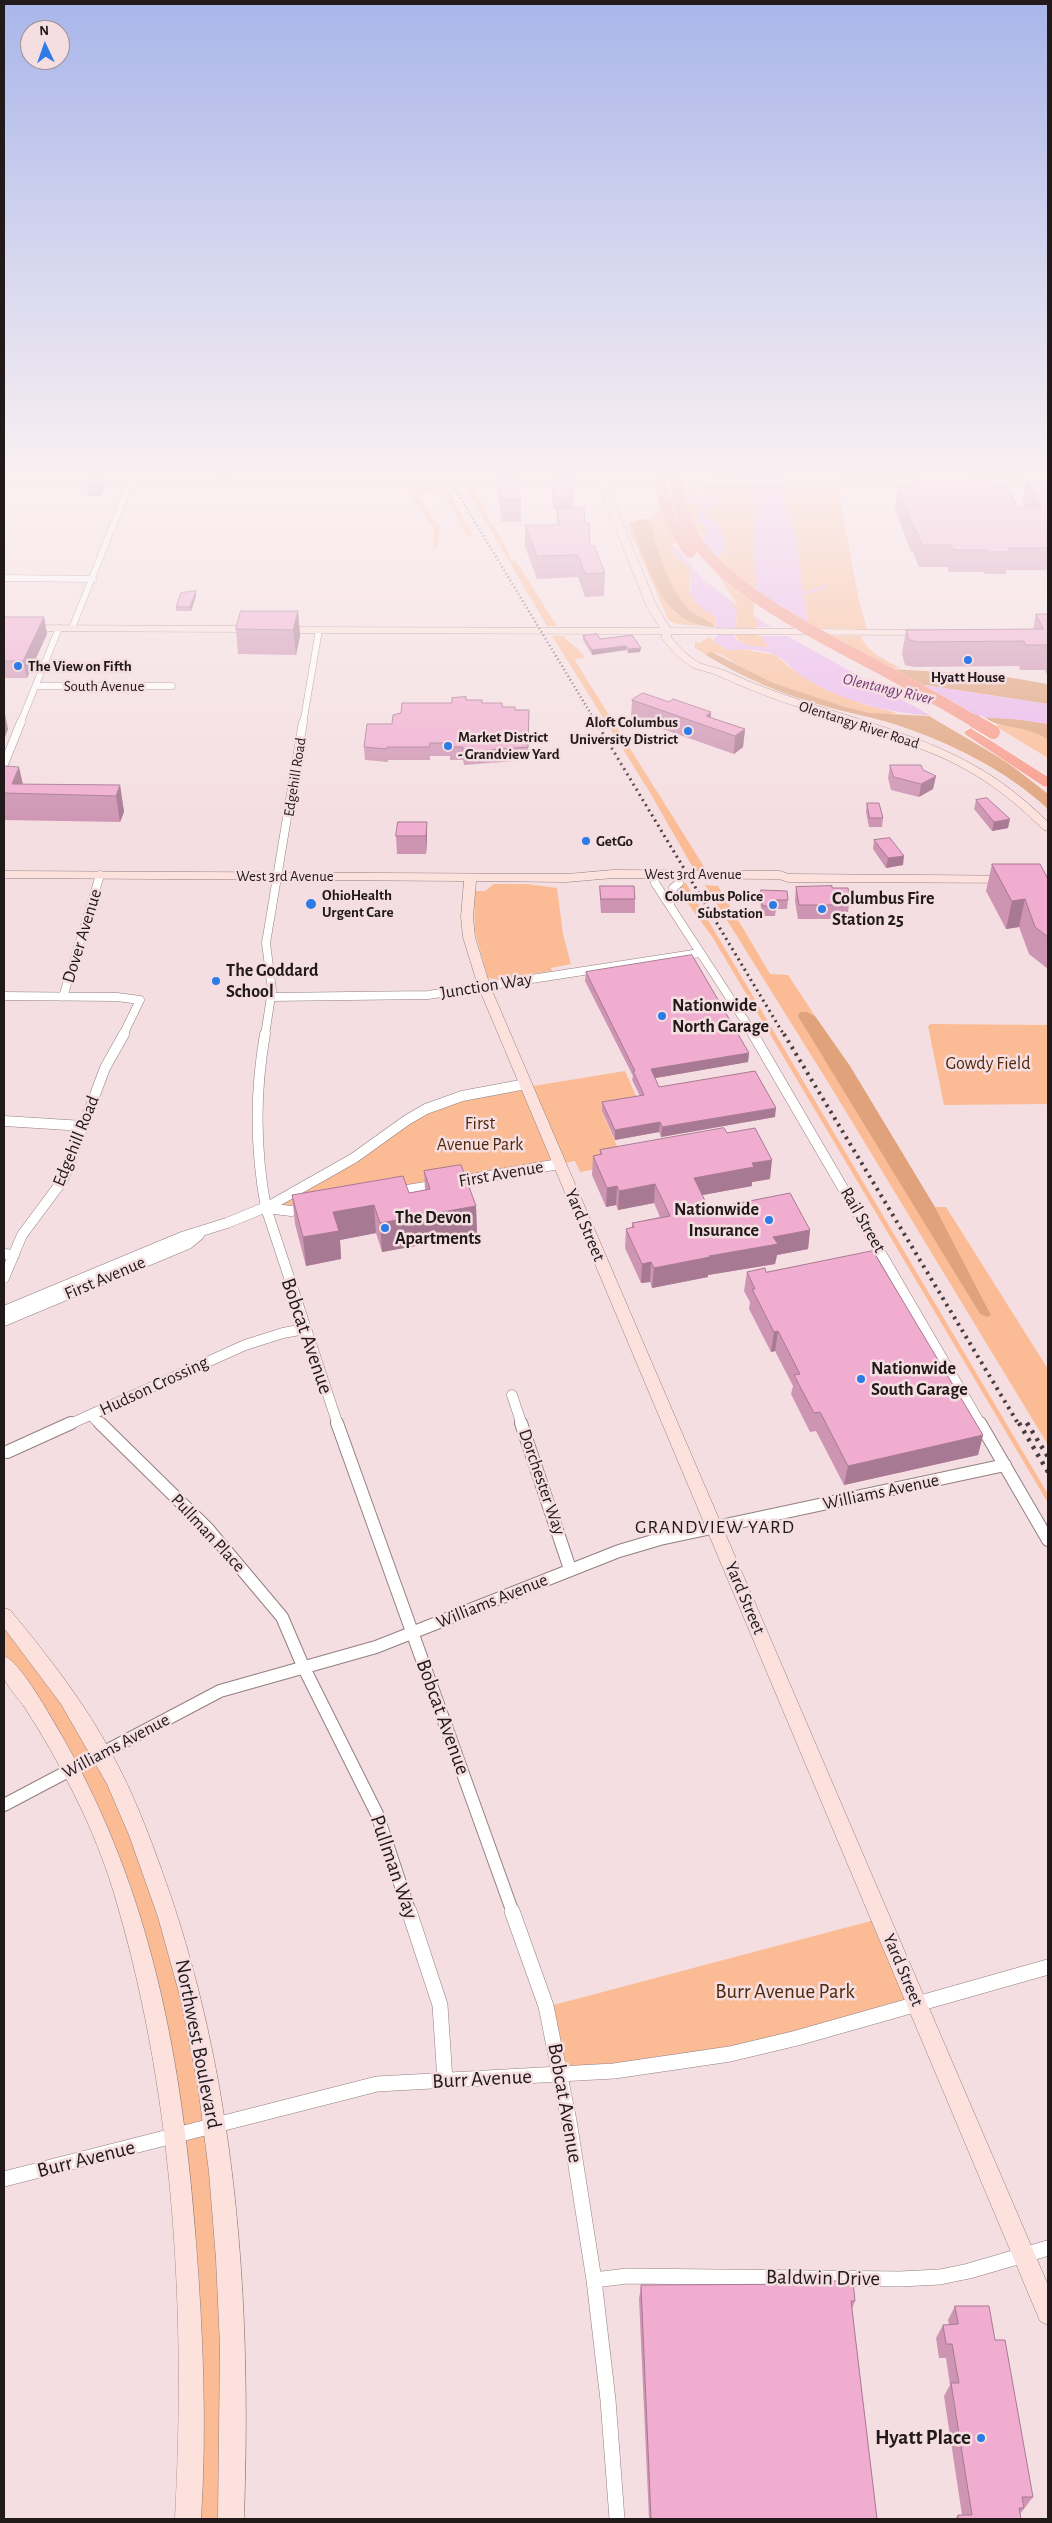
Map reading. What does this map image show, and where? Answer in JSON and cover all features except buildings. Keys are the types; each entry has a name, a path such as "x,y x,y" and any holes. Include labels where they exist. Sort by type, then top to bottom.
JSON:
{"highway":[{"path":"731,592 775,621 971,732 1048,783"},
{"path":"750,592 788,617 992,732 1048,768"}],"street":[{"path":"72,628 88,592"},
{"name":"Olentangy River Road","path":"646,592 667,632 666,637 679,652 697,666 712,668 773,697 888,731 938,751 992,780 1019,799 1048,828"},
{"path":"4,628 932,632"},
{"path":"4,764 59,628"},
{"name":"Edgehill Road","path":"268,925 279,876 319,630"},
{"name":"South Avenue","path":"36,686 172,686"},
{"name":"West 3rd Avenue","path":"4,875 566,878 613,874 744,874 780,875 788,878 1048,879"},
{"path":"655,883 659,877 664,876 730,876 744,874"},
{"name":"Dover Avenue","path":"63,997 100,876"},
{"name":"Yard Street","path":"470,876 469,937 484,986 1048,2313"},
{"name":"West 3rd Avenue","path":"566,878 578,882 679,883 781,882 788,878"},
{"name":"Rail Street","path":"655,883 766,1055 1048,1540"},
{"path":"670,904 673,888 679,883"},
{"name":"Bobcat Avenue","path":"268,925 266,943 272,973 271,997 262,1050 257,1111 260,1176 266,1208 305,1329 546,2007 560,2075 594,2280 608,2409 616,2519"},
{"name":"Junction Way","path":"271,997 404,997 700,953"},
{"path":"4,996 63,997"},
{"name":"Edgehill Road","path":"4,1278 9,1254 52,1198 63,1180 105,1068 138,1008 140,1000 117,997 63,997"},
{"name":"First Avenue","path":"4,1312 182,1237 204,1232 266,1208 355,1158 390,1131 425,1109 468,1094 526,1084"},
{"path":"4,1121 84,1126"},
{"name":"First Avenue","path":"388,1194 559,1164"},
{"name":"First Avenue","path":"266,1208 291,1210 320,1206"},
{"name":"First Avenue","path":"4,1321 188,1244 204,1232"},
{"name":"Hudson Crossing","path":"7,1452 245,1344 305,1329"},
{"name":"Dorchester Way","path":"512,1395 570,1570"},
{"name":"Pullman Place","path":"91,1415 208,1530 263,1592 282,1617 303,1666"},
{"name":"Williams Avenue","path":"4,1805 220,1691 303,1666 376,1647 639,1544 1005,1465"},
{"name":"Northwest Boulevard","path":"4,1615 48,1668 102,1753 138,1834 170,1917 187,1981 216,2125 230,2278 234,2439 231,2519"},
{"name":"Northwest Boulevard","path":"4,1664 19,1683 73,1768 104,1834 129,1905 161,2036 176,2137 188,2282 192,2444 188,2519"},
{"name":"Pullman Way","path":"303,1666 377,1814 440,2005 445,2081"},
{"name":"Burr Avenue","path":"4,2180 377,2084 614,2071 730,2054 796,2038 1048,1967"},
{"name":"Baldwin Drive","path":"594,2280 628,2276 900,2279 940,2277 1048,2248"}],"green space":[{"path":"527,592 535,592 557,626 547,626"},
{"path":"656,592 660,592 676,614 701,627 673,623 668,619"},
{"path":"690,592 695,602 715,616 715,627 710,622 692,613 676,593"},
{"path":"725,592 755,592 756,619 765,642 770,648 748,645 738,639 735,634 737,619"},
{"path":"803,592 857,592 867,629 808,628"},
{"path":"552,636 563,636 583,654 585,658 574,659 708,873 696,873 649,791"},
{"path":"831,636 861,636 867,647 883,659 900,668 891,669"},
{"path":"709,637 727,650 741,649 776,655 789,667 824,689 866,705 897,713 884,715 870,713 806,696 759,678 723,655 708,652 706,655 695,648 695,642 699,643"},
{"path":"992,724 1021,728 1042,736 1048,740 1048,758"},
{"path":"686,883 1048,1494 1048,1503 713,938 678,890 677,886"},
{"path":"494,884 527,884 557,888 563,934 571,964 551,968 552,971 496,979 488,978 475,932 474,891 485,891"},
{"path":"705,885 718,886 770,974 788,975 815,1016 807,1012 909,1195 980,1314 991,1315 935,1207 946,1207 1048,1369 1048,1445 831,1087"},
{"name":"Gowdy Field","path":"931,1024 1048,1025 1048,1104 944,1105 928,1026"},
{"name":"First Avenue Park","path":"625,1071 640,1105 602,1112 625,1164 580,1172 575,1161 291,1211 266,1208 425,1109 527,1087"},
{"path":"4,1615 48,1668 149,1859 216,2125 234,2439 231,2519 188,2519 192,2462 176,2137 104,1834 4,1664"},
{"name":"Burr Avenue Park","path":"882,1918 917,2003 797,2038 560,2075 546,2007"}],"shaded area":[{"path":"660,592 676,592 689,610 715,627 697,624 681,617"},
{"path":"708,652 712,652 773,683 842,706 870,713 929,716 1007,762 1048,794 1048,809 1032,795 996,770 957,749 897,725 824,706 778,691 734,671 706,655"},
{"path":"891,669 995,675 1048,684 1048,704 918,684"},
{"path":"980,717 1017,719 1048,724 1048,740 1032,731 997,724"},
{"path":"800,1012 807,1012 815,1016 850,1066 935,1207 991,1315 987,1317 980,1314 798,1016"}],"water":[{"name":"Olentangy River","path":"690,592 726,592 737,612 734,637 745,644 769,647 761,636 756,619 755,592 803,592 808,628 827,651 878,678 1048,704 1048,724 1002,718 933,716 887,710 864,704 824,689 809,681 782,659 770,653 751,650 727,650 713,640 717,636 715,616 705,611 690,596"}],"pier":[{"path":"720,592 729,592 738,606"},
{"path":"753,592 756,592 828,649 860,668 879,676 912,680 982,720 935,718 787,636 758,636 756,627 771,627 754,616"}],"waterway":[{"path":"803,594 810,592"}],"railway":[{"path":"517,592 597,724"},
{"path":"596,722 784,1035"},
{"path":"784,1034 1019,1425"},
{"path":"1019,1423 1048,1472"},
{"path":"1028,1425 1027,1423 1048,1457"}],"place":[{"name":"Hyatt House","path":"968,660"},
{"name":"The View on Fifth","path":"18,666"},
{"name":"Aloft Columbus University District","path":"688,731"},
{"name":"Market District - Grandview Yard","path":"448,746"},
{"name":"GetGo","path":"586,841"},
{"name":"OhioHealth Urgent Care","path":"311,904"},
{"name":"Columbus Police Substation","path":"773,905"},
{"name":"Columbus Fire Station 25","path":"822,909"},
{"name":"The Goddard School","path":"216,981"},
{"name":"Nationwide North Garage","path":"662,1016"},
{"name":"Nationwide Insurance","path":"769,1220"},
{"name":"The Devon Apartments","path":"385,1228"},
{"name":"Nationwide South Garage","path":"861,1379"},
{"name":"Hyatt Place","path":"981,2438"}],"district":[{"name":"GRANDVIEW YARD","path":"715,1527"}]}
